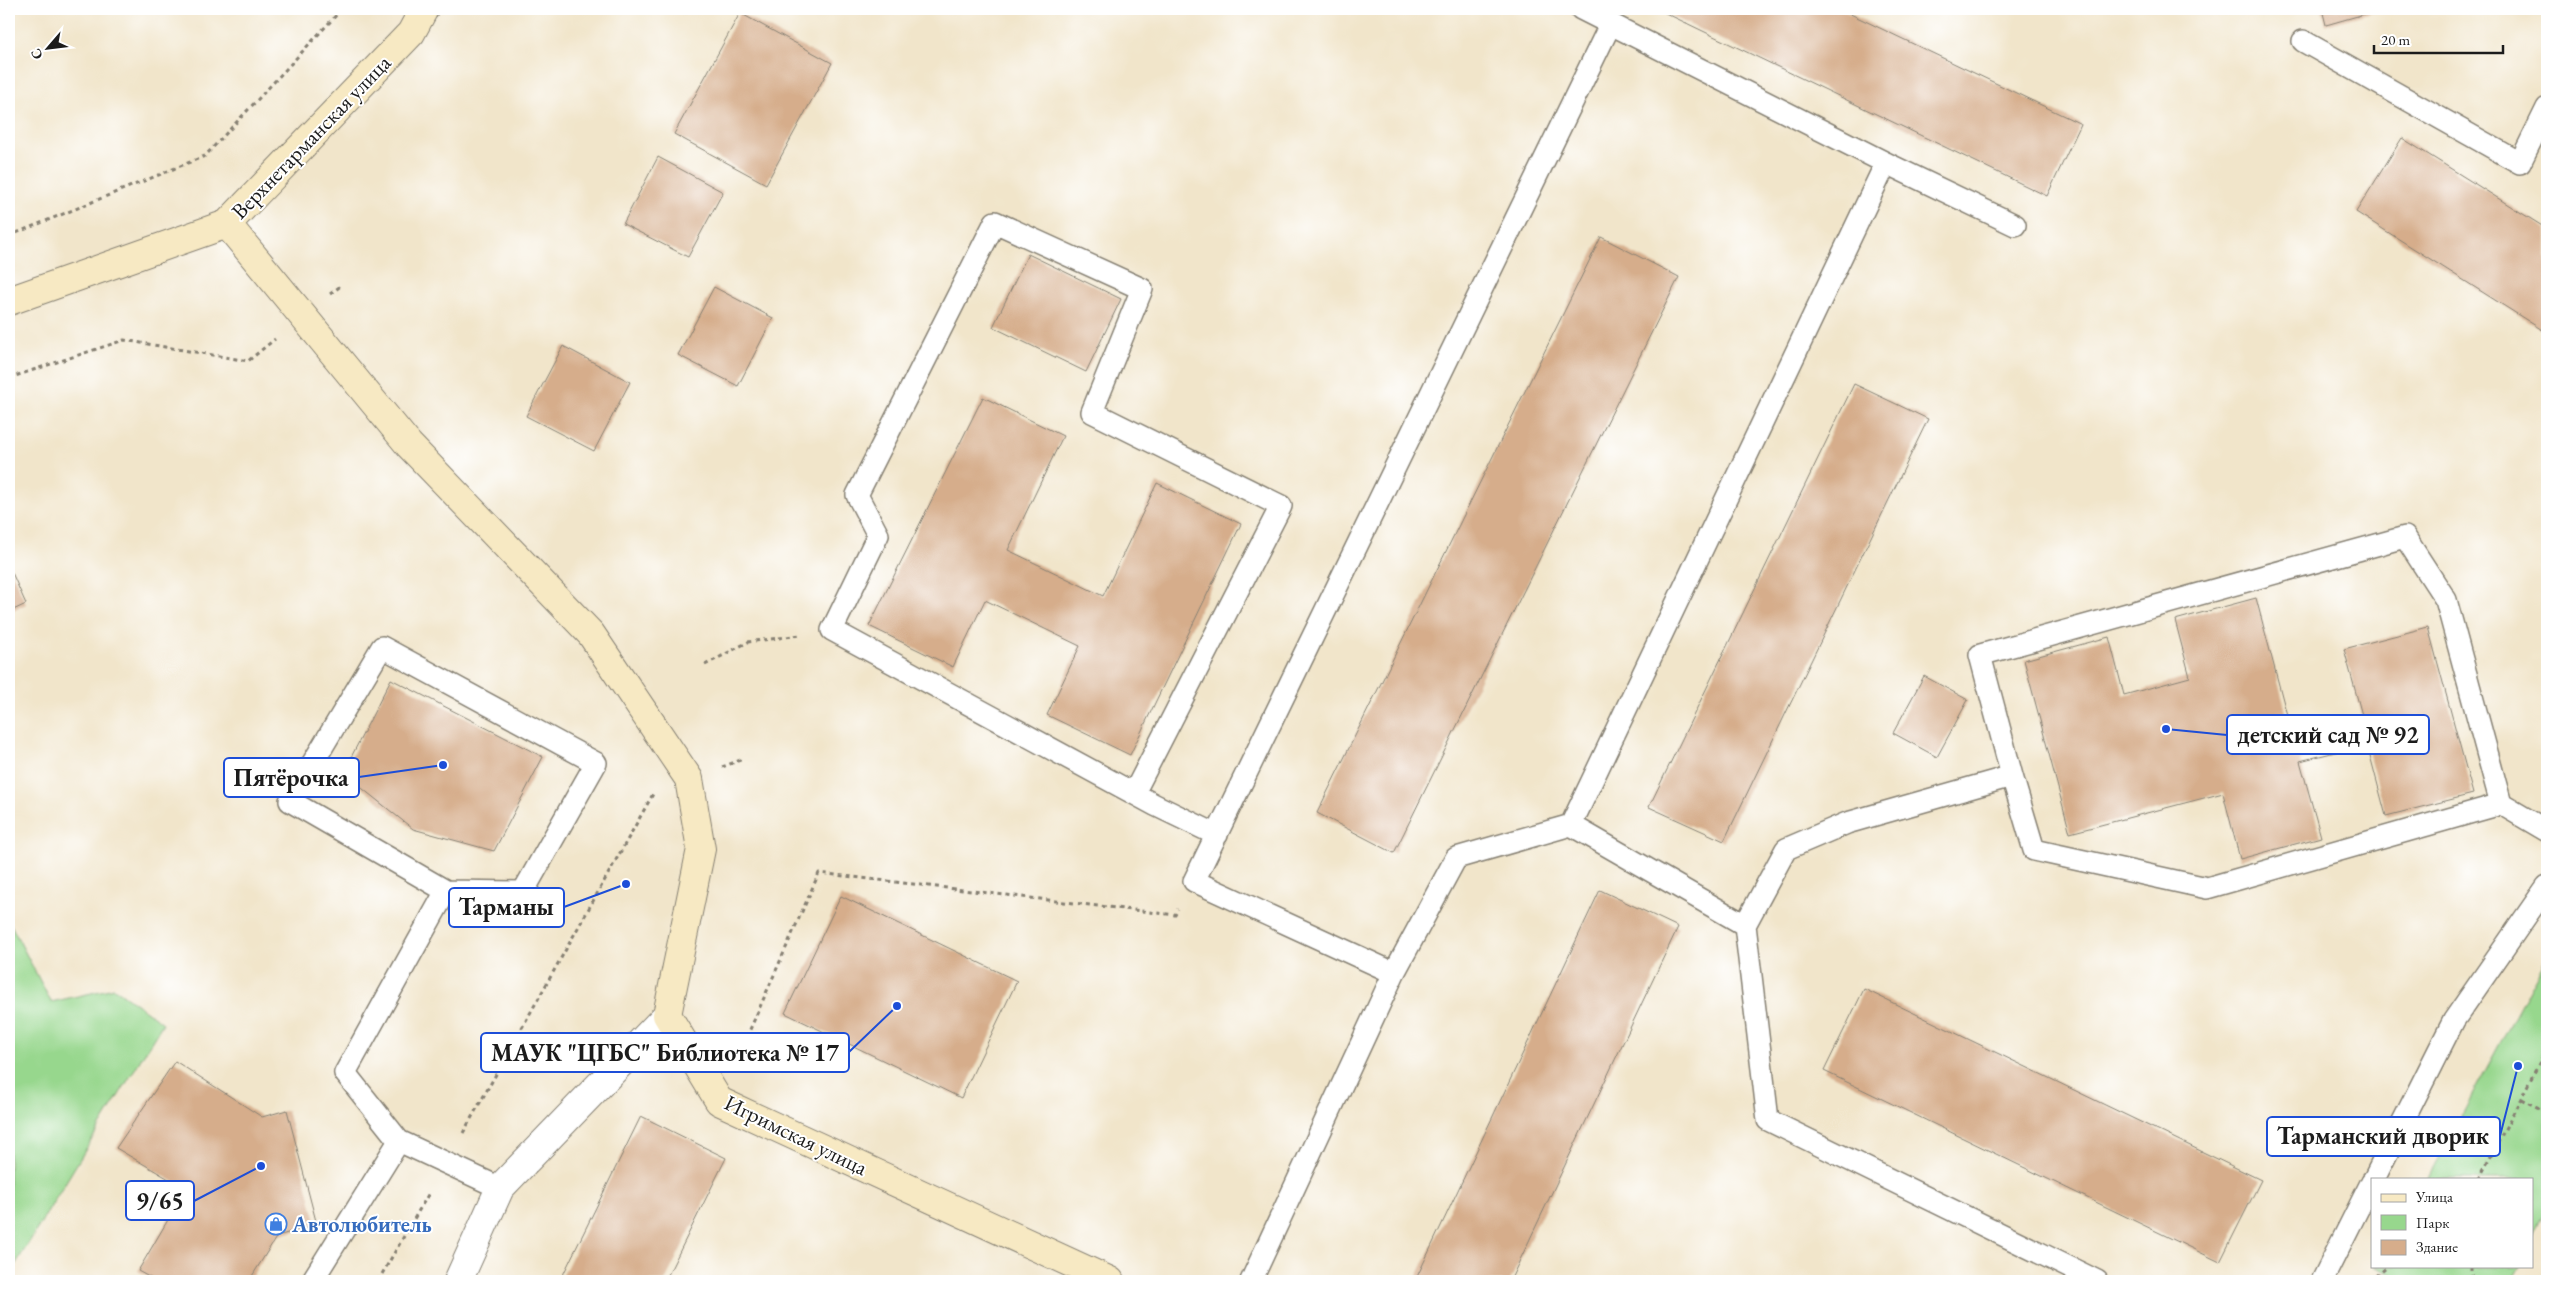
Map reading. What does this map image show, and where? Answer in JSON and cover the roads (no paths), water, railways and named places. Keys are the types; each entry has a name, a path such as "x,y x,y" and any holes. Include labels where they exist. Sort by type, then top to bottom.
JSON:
{"street":[{"name":"Верхнетарманская улица","path":"9,301 227,224 411,32 424,9"},
{"path":"227,224 409,445 591,634 689,779 701,849 667,1015 500,1188 458,1281"},
{"name":"Игримская улица","path":"667,1015 719,1102 1110,1281"}],"lane":[{"path":"1581,9 1886,163 2015,225"},
{"path":"1394,973 1194,881 1610,24"},
{"path":"2303,41 2520,163 2547,108"},
{"path":"1571,825 1886,163"},
{"path":"1134,793 1281,506 1092,412 1142,289 995,222 857,494 878,535 832,630 1134,793 1217,835"},
{"path":"2501,804 2446,600 2406,537 1980,656 2034,850 2207,888 2501,804 2547,830"},
{"path":"382,647 596,763 523,892 446,891 290,801 382,647"},
{"path":"2012,776 1847,823 1786,849 1745,925 1768,1120 2097,1281"},
{"path":"1251,1281 1394,973 1456,858 1571,825 1745,925"},
{"path":"2374,1178 2454,1020 2547,886"},
{"path":"446,891 345,1074 399,1141 500,1188"},
{"path":"312,1281 399,1141"},
{"path":"2322,1281 2371,1184"}],"place":[{"name":"детский сад № 92","path":"2166,729"},
{"name":"Пятёрочка","path":"443,765"},
{"name":"Тарманы","path":"626,884"},
{"name":"МАУК \"ЦГБС\" Библиотека № 17","path":"897,1006"},
{"name":"Тарманский дворик","path":"2518,1066"},
{"name":"9/65","path":"261,1166"},
{"name":"Автолюбитель","path":"276,1224"}]}
